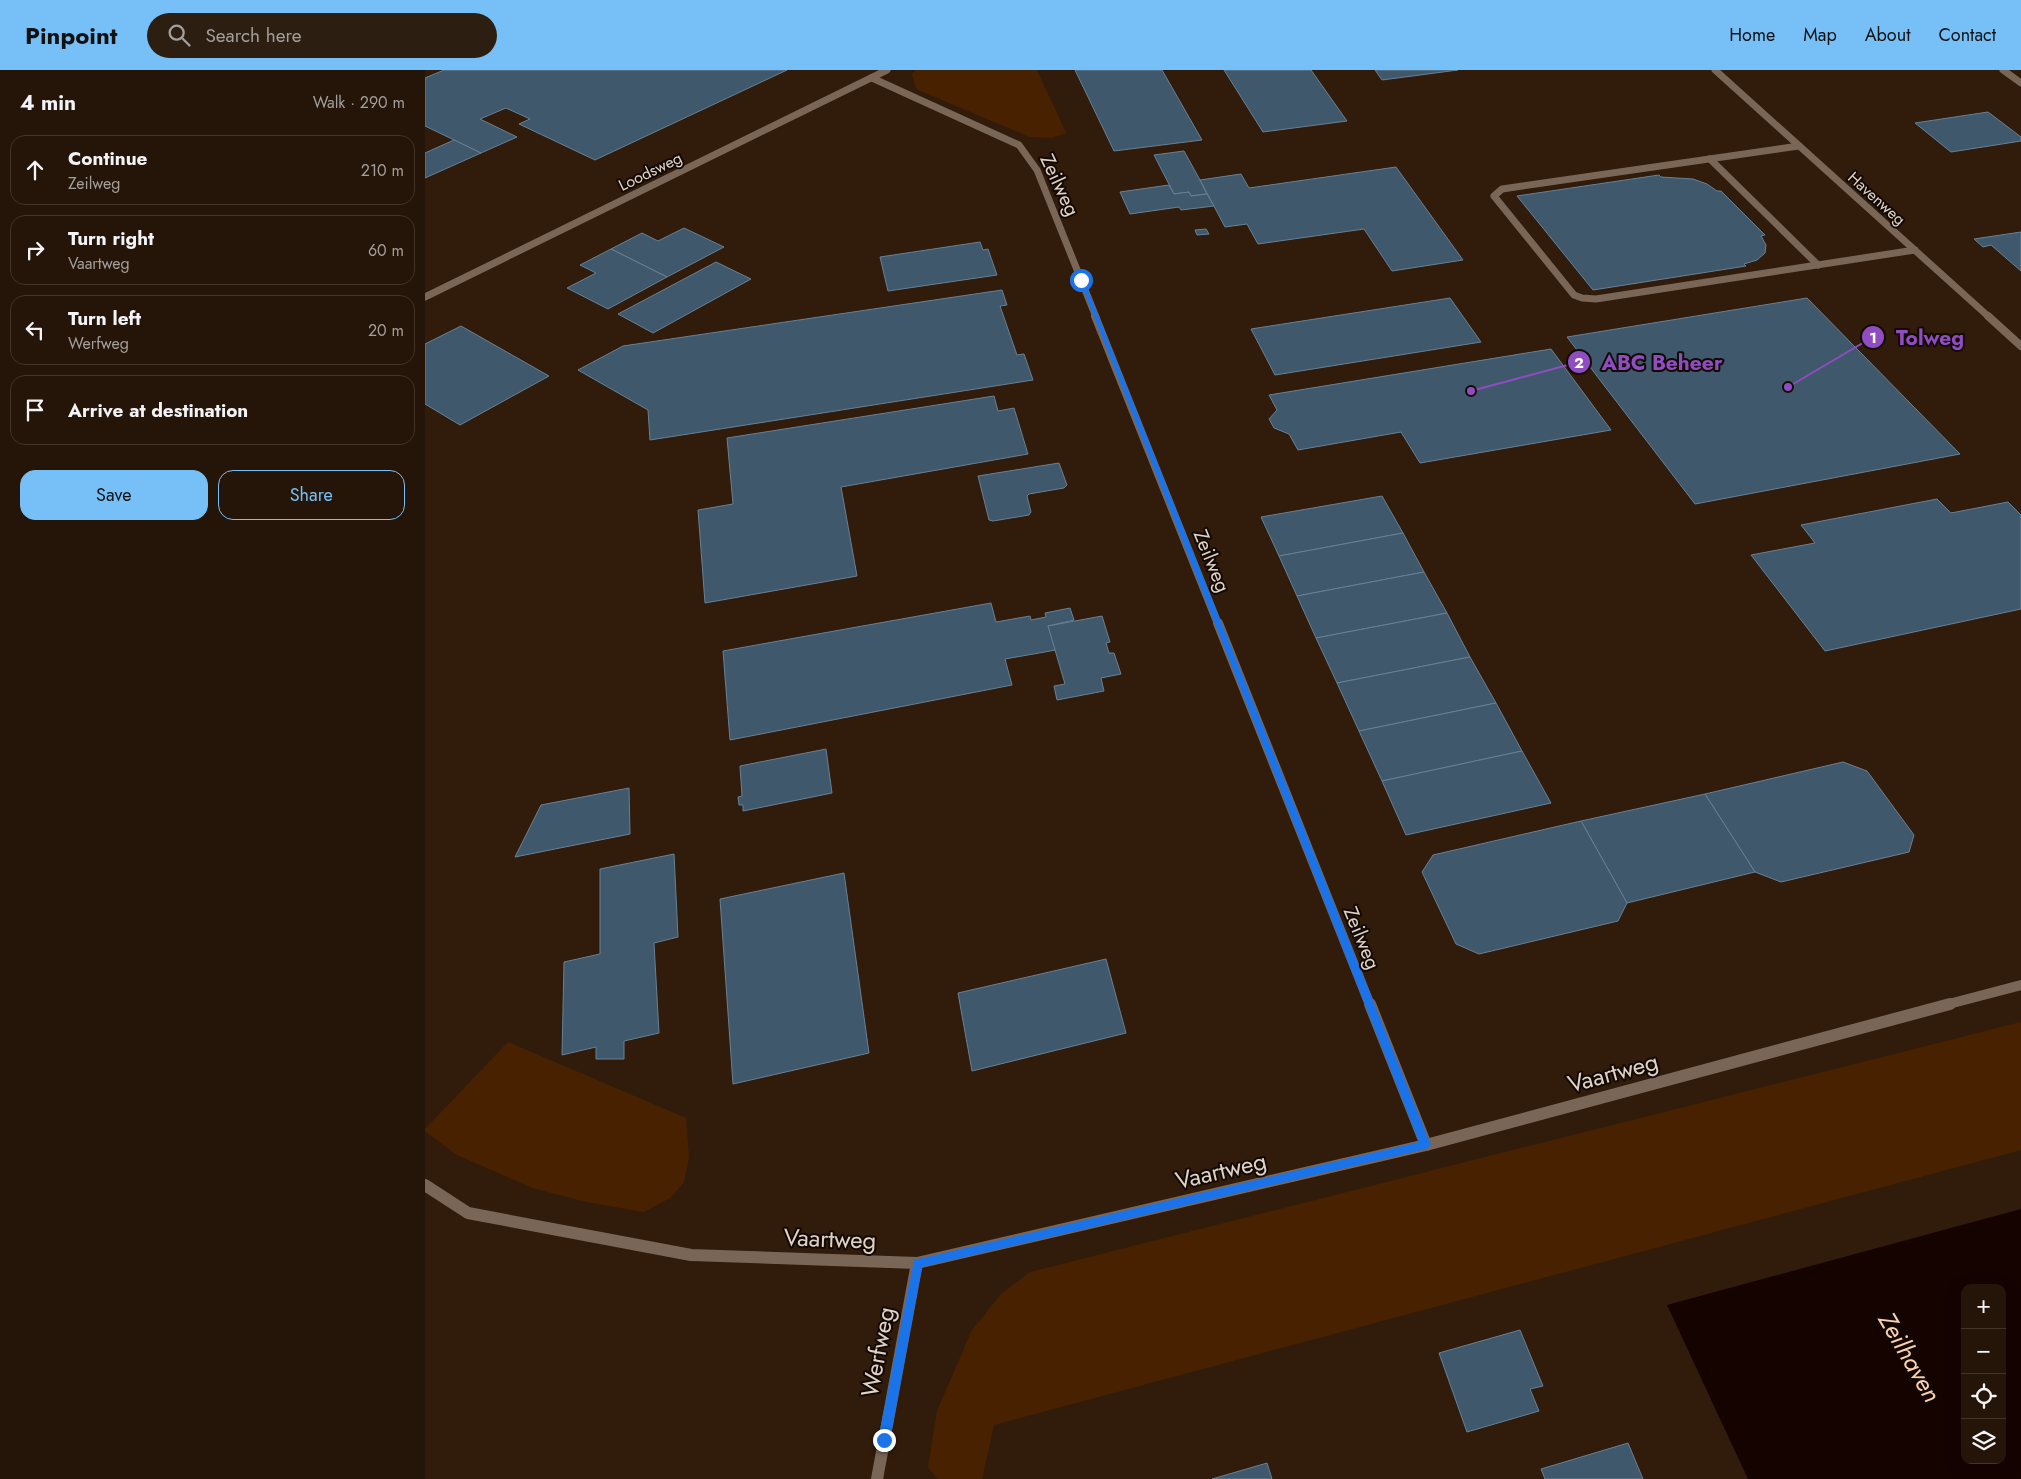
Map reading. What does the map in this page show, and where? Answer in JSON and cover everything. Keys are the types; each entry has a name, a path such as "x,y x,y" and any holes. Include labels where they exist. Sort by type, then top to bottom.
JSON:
{"street":[{"name":"Loodsweg","path":"425,296 887,70"},
{"name":"Havenweg","path":"1715,70 2021,346"},
{"path":"2003,70 2021,83"},
{"name":"Zeilweg","path":"871,78 1019,145 1037,170 1426,1145"},
{"path":"1799,146 1502,189 1494,196 1574,295 1583,298 1597,299 1915,250"},
{"path":"1710,159 1818,265"},
{"name":"Vaartweg","path":"425,1185 468,1213 691,1255 917,1263 1426,1145 2021,986"},
{"name":"Werfweg","path":"877,1479 917,1263"}],"shaded area":[{"path":"916,70 1037,70 1066,133 1051,138 1030,137 916,89 912,74"},
{"path":"2021,1022 2021,1150 994,1425 982,1479 937,1479 928,1467 937,1411 972,1330 1002,1293 1030,1272"},
{"path":"508,1042 686,1118 689,1158 684,1182 670,1198 644,1212 586,1202 533,1188 457,1155 425,1131"}],"water":[{"name":"Zeilhaven","path":"2021,1209 2021,1479 1748,1479 1667,1305"}],"building":[{"path":"444,70 787,70 595,160 519,124 530,119 506,108 480,119 517,137 481,153 425,126 425,78"},
{"path":"1075,70 1162,70 1202,140 1114,151"},
{"path":"1224,70 1311,70 1347,121 1263,132"},
{"path":"1375,70 1458,70 1382,80"},
{"path":"1988,112 2021,137 2021,141 1951,152 1915,123"},
{"path":"454,140 481,153 425,178 425,153"},
{"path":"1184,151 1207,194 1191,196 1189,192 1174,194 1154,155"},
{"path":"1396,167 1463,260 1392,271 1364,229 1258,244 1247,224 1225,227 1200,180 1241,174 1249,188"},
{"path":"1659,175 1661,177 1693,179 1707,184 1717,191 1721,191 1765,235 1761,236 1766,245 1765,253 1757,260 1744,264 1746,266 1593,290 1517,196"},
{"path":"1169,185 1174,194 1189,192 1191,196 1207,194 1214,206 1181,210 1179,207 1130,214 1120,192"},
{"path":"684,228 724,247 667,277 611,249 642,233 658,241"},
{"path":"1206,229 1209,234 1197,235 1195,230"},
{"path":"2021,232 2021,271 1991,245 1983,247 1974,239"},
{"path":"980,242 983,250 988,249 997,275 888,291 880,257"},
{"path":"611,249 667,277 608,309 567,288 596,273 580,265"},
{"path":"716,262 751,279 653,333 618,314"},
{"path":"1002,290 1007,305 1000,306 1017,355 1024,354 1033,380 650,440 648,410 578,370 623,346"},
{"path":"1450,298 1481,342 1275,375 1251,329"},
{"path":"1807,298 1960,454 1695,504 1567,337"},
{"path":"461,326 549,376 460,425 425,404 425,344"},
{"path":"1551,349 1611,430 1420,463 1401,432 1298,450 1289,434 1274,428 1269,419 1277,410 1269,395"},
{"path":"994,396 998,411 1014,408 1028,454 841,487 857,576 705,603 698,510 733,504 727,438"},
{"path":"1059,463 1067,485 1064,488 1029,494 1027,496 1031,512 1029,515 989,520 978,476"},
{"path":"1382,496 1403,533 1279,556 1261,517"},
{"path":"1937,499 1951,513 2008,502 2021,515 2021,609 1825,651 1751,555 1815,543 1801,525"},
{"path":"1403,533 1424,572 1297,596 1279,556"},
{"path":"1424,572 1447,613 1316,638 1297,596"},
{"path":"991,603 996,622 1030,616 1031,620 1046,617 1045,613 1070,608 1074,620 1048,626 1056,650 1005,659 1012,685 730,740 723,651"},
{"path":"1447,613 1470,657 1337,683 1316,638"},
{"path":"1102,616 1110,642 1106,643 1109,653 1114,653 1121,674 1101,678 1104,691 1057,700 1054,686 1065,684 1048,626"},
{"path":"1470,657 1496,703 1359,731 1337,683"},
{"path":"1496,703 1522,751 1382,781 1359,731"},
{"path":"826,749 832,793 743,811 743,805 739,805 738,797 742,796 740,766"},
{"path":"1522,751 1551,803 1406,835 1382,781"},
{"path":"1843,762 1867,771 1914,835 1909,852 1781,882 1755,872 1705,794"},
{"path":"629,788 630,834 515,857 541,805"},
{"path":"1705,794 1755,872 1627,903 1581,821"},
{"path":"1581,821 1627,903 1618,921 1479,954 1456,944 1422,872 1433,855"},
{"path":"674,854 678,937 654,943 659,1033 624,1041 624,1059 596,1059 596,1047 562,1055 564,962 600,954 600,869"},
{"path":"844,873 869,1053 733,1084 720,899"},
{"path":"1106,959 1126,1033 972,1071 958,993"},
{"path":"1520,1330 1543,1386 1530,1389 1539,1411 1467,1432 1439,1353"},
{"path":"1628,1443 1643,1479 1545,1479 1541,1469"},
{"path":"1267,1463 1272,1479 1212,1479"}],"place":[{"name":"Tolweg","path":"1788,387"},
{"name":"ABC Beheer","path":"1471,391"}],"route":[{"path":"884,1440 917,1263 1426,1145 1081,280"}]}
